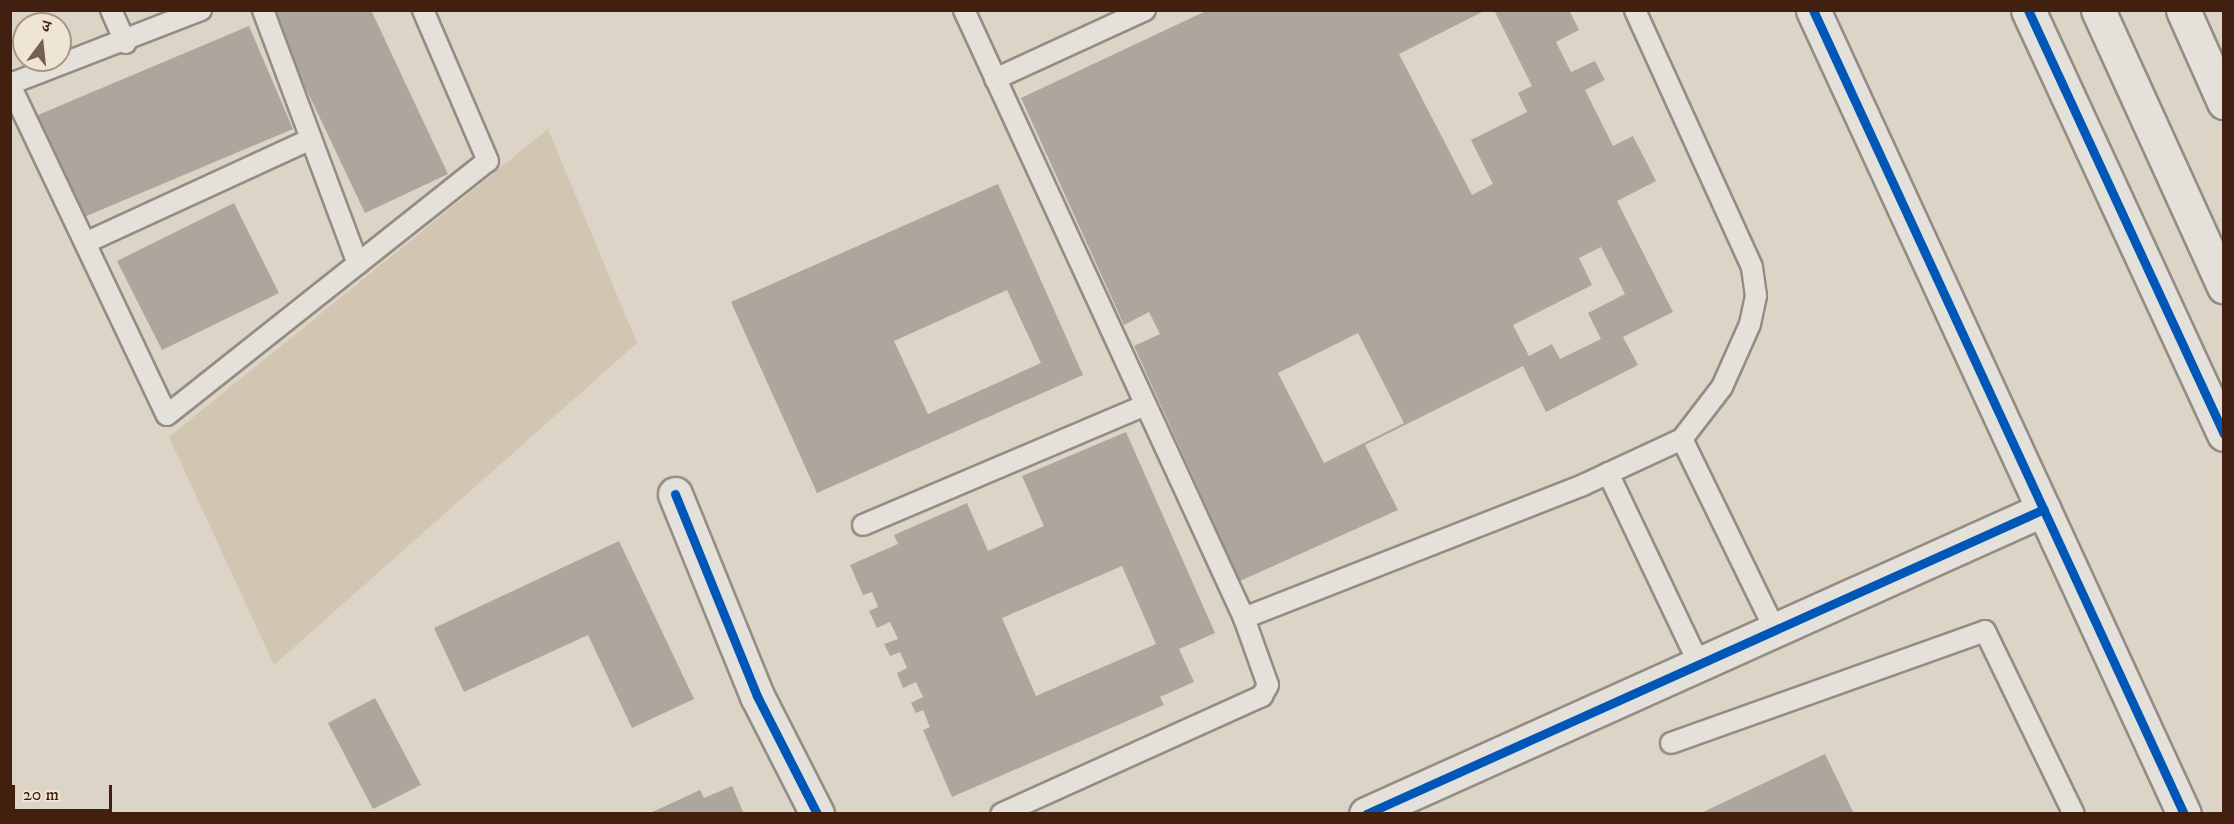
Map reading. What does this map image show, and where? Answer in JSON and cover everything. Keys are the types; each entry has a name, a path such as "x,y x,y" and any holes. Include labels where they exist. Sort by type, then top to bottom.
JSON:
{"street":[{"path":"1813,10 2043,509 2175,811"},
{"path":"2028,10 2223,434"},
{"path":"2098,10 2223,287"},
{"path":"2183,10 2223,102"},
{"path":"675,494 757,696 817,813"},
{"path":"1366,813 2043,509"}],"lane":[{"path":"111,10 126,43"},
{"path":"201,10 126,43 10,85 166,415 488,161 423,10"},
{"path":"262,10 358,264"},
{"path":"964,10 1244,618 1268,677 1262,696 1001,813"},
{"path":"995,79 1144,10"},
{"path":"1244,618 1608,473 1682,439 1731,370 1756,296 1752,267 1635,10"},
{"path":"85,243 311,140"},
{"path":"863,525 1146,405"},
{"path":"1682,439 1775,630"},
{"path":"1608,473 1699,664"},
{"path":"1671,743 1984,631 2074,813"}],"shaded area":[{"path":"548,129 637,343 274,665 169,437"}],"building":[{"path":"282,10 371,10 448,174 365,213 271,15"},
{"path":"1208,10 1486,10 1399,54 1472,195 1493,184 1471,140 1527,112 1518,93 1532,86 1494,10 1569,10 1579,30 1556,42 1571,72 1595,61 1605,80 1585,90 1613,146 1633,136 1656,181 1617,201 1673,312 1623,337 1638,365 1546,412 1523,366 1365,445 1398,510 1240,581 1134,346 1160,334 1149,312 1124,325 1021,98","holes":["1601,247 1625,294 1588,313 1601,339 1560,359 1552,344 1529,356 1513,325 1592,285 1579,258","1358,333 1404,423 1324,463 1278,373"]},
{"path":"249,26 293,129 77,220 33,117"},
{"path":"998,184 1083,375 817,493 731,302","holes":["1007,290 1041,363 928,414 894,341"]},
{"path":"234,203 279,293 162,350 117,261"},
{"path":"1126,432 1215,633 1179,649 1194,682 1160,697 1164,705 952,797 923,730 930,727 923,710 916,713 911,703 923,697 916,682 903,688 897,673 907,668 900,652 890,656 884,644 898,639 890,622 877,628 869,611 878,607 872,592 863,595 850,565 898,544 894,535 967,503 988,551 1044,526 1022,476","holes":["1122,566 1156,644 1036,696 1002,618"]},
{"path":"619,541 694,699 632,728 588,635 464,692 434,628"},
{"path":"375,698 421,785 373,809 328,723"},
{"path":"1825,754 1854,814 1699,814"},
{"path":"732,786 744,814 648,814 700,790 704,798"}],"cycle path":[{"path":"1813,10 2184,814"},
{"path":"2028,10 2224,434"},
{"path":"675,494 757,696 817,814"},
{"path":"1366,814 2044,509"}]}
